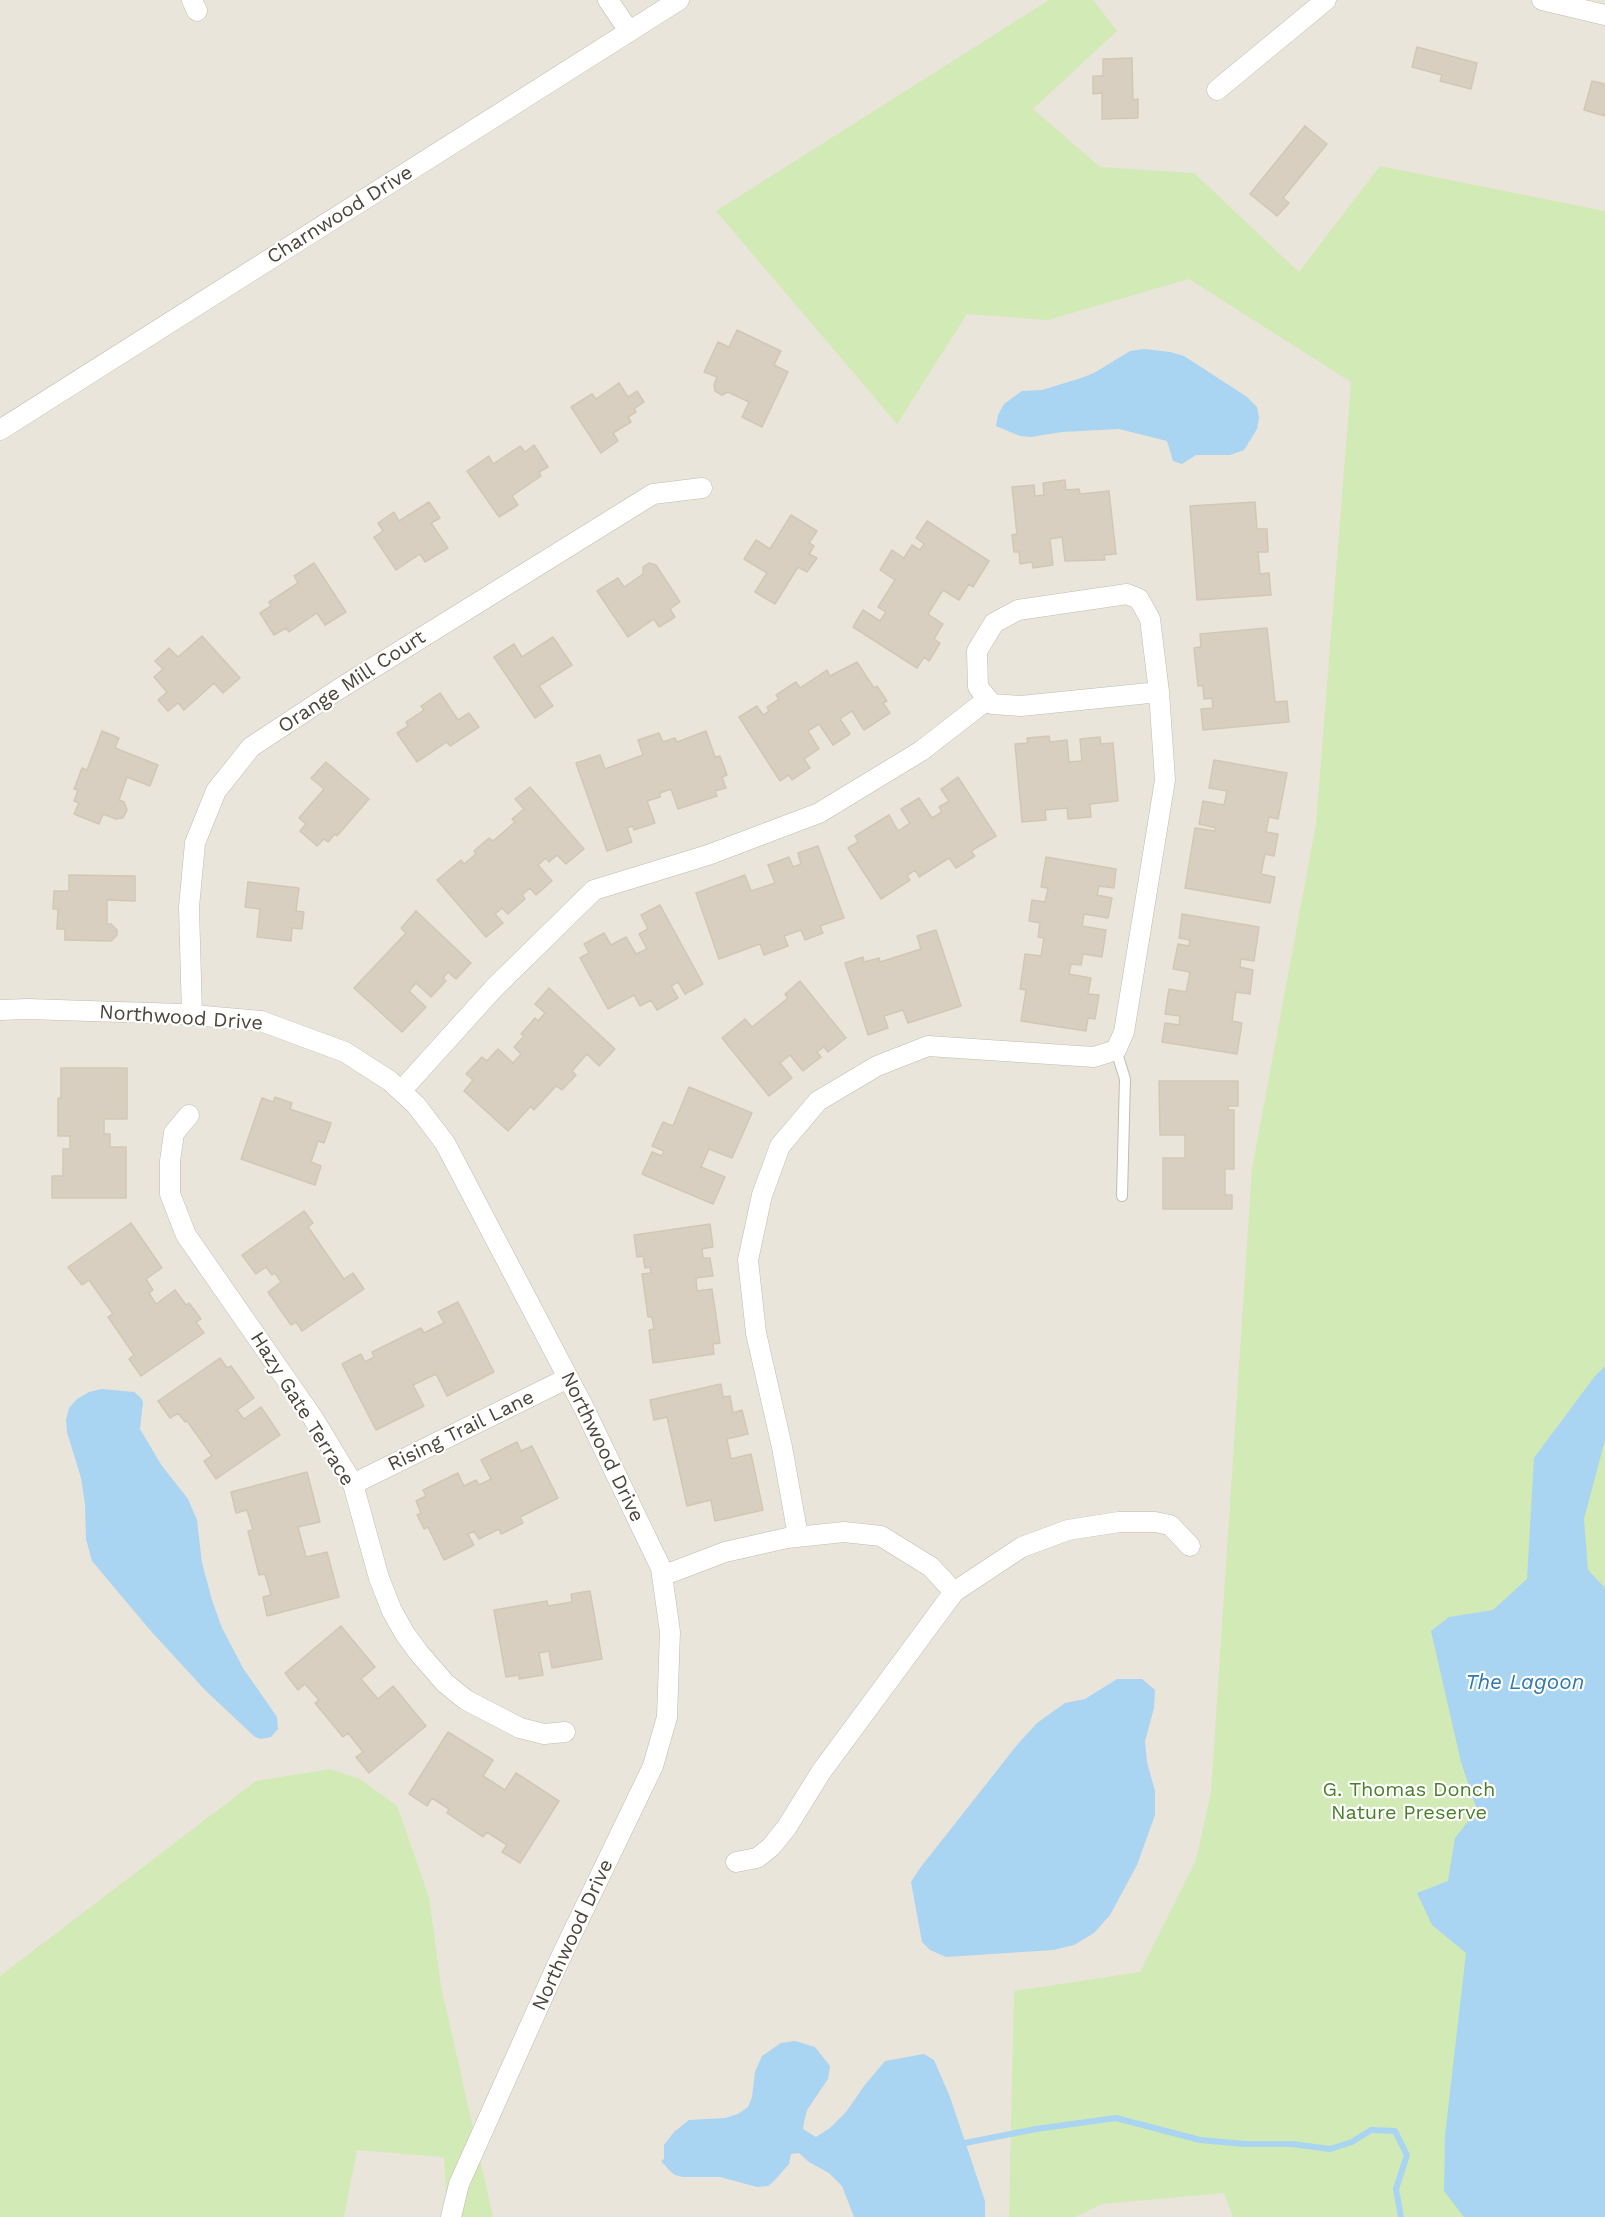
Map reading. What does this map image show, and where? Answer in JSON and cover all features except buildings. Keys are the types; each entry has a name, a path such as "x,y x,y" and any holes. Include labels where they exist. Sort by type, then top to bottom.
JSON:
{"street":[{"path":"608,0 629,31"},
{"name":"Charnwood Drive","path":"0,430 679,0"},
{"path":"1217,90 1326,0"},
{"path":"1542,0 1605,15"},
{"name":"Orange Mill Court","path":"192,1015 189,907 195,843 216,791 251,747 339,689 653,494 702,488"},
{"path":"798,1536 782,1447 756,1333 748,1260 762,1195 780,1146 818,1101 877,1066 928,1046 1094,1057 1116,1050 1124,1032 1165,780 1159,692 1150,619 1139,598 1127,594 1018,610 993,623 977,651 978,687 992,704 1021,706 1159,692"},
{"path":"401,1092 495,987 594,890 708,855 819,813 921,751 988,699"},
{"name":"Northwood Drive","path":"0,1010 192,1015 261,1021 345,1053 390,1081 416,1105 445,1143 568,1378 661,1568 670,1632 667,1717 654,1766 558,1963 459,2184 452,2217"},
{"name":"Hazy Gate Terrace","path":"189,1115 174,1133 170,1161 170,1194 186,1235 313,1418 353,1484 379,1578 392,1611 419,1653 452,1689 466,1700 494,1717 520,1728 544,1734 565,1732"},
{"name":"Rising Trail Lane","path":"353,1484 568,1378"},
{"path":"736,1862 756,1858 771,1847 799,1809 821,1772 954,1592 1022,1547 1068,1530 1119,1522 1155,1522 1170,1526 1190,1546"},
{"path":"662,1576 725,1552 798,1536 844,1532 881,1536 931,1567 954,1592"}],"lane":[{"path":"1116,1050 1125,1079 1122,1196"}],"shaded area":[{"path":"0,0 1605,0 1605,2217 0,2217"}],"green space":[{"name":"G. Thomas Donch Nature Preserve","path":"1049,0 1093,0 1117,31 1033,109 1100,167 1194,173 1299,272 1380,166 1605,211 1605,2217 1233,2217 1224,2193 1102,2204 1075,2217 1009,2217 1014,1991 1140,1972 1196,1860 1211,1792 1252,1169 1316,824 1351,382 1189,279 1048,320 967,314 897,424 716,211"},
{"path":"330,1769 360,1779 397,1806 429,1897 441,1986 493,2217 447,2217 444,2157 357,2150 344,2217 0,2217 0,1976 256,1781"}],"water":[{"path":"1144,349 1184,356 1247,397 1257,407 1259,418 1257,429 1244,450 1230,455 1196,455 1182,464 1173,461 1167,441 1119,429 1062,432 1031,437 1020,436 996,426 998,415 1004,404 1022,391 1042,390 1081,378 1094,373 1130,351"},
{"name":"The Lagoon","path":"1605,1366 1605,1440 1584,1519 1588,1570 1605,1588 1605,2217 1464,2217 1444,2191 1445,2136 1466,1953 1432,1925 1417,1893 1448,1881 1455,1838 1477,1810 1461,1762 1431,1631 1449,1617 1493,1610 1527,1579 1534,1458 1595,1376"},
{"path":"102,1389 134,1392 143,1402 140,1429 162,1466 188,1499 197,1520 202,1563 222,1628 243,1668 277,1717 278,1729 271,1737 261,1739 255,1737 206,1691 150,1630 92,1561 86,1539 85,1504 81,1478 67,1432 66,1420 69,1408 77,1399 89,1392"},
{"path":"1117,1679 1142,1679 1155,1690 1154,1708 1145,1741 1147,1762 1155,1791 1155,1815 1137,1865 1110,1915 1094,1933 1074,1945 1053,1950 946,1957 930,1950 922,1942 911,1882 920,1868 1037,1723 1065,1703 1085,1699"},
{"path":"795,2041 815,2047 830,2066 828,2079 807,2110 804,2122 803,2129 816,2137 830,2128 846,2112 885,2061 924,2054 934,2060 950,2097 985,2201 985,2217 854,2217 842,2186 829,2173 809,2162 799,2153 791,2154 789,2164 768,2186 757,2187 720,2177 683,2177 671,2172 661,2161 664,2159 664,2145 674,2132 689,2120 725,2118 738,2114 748,2107 752,2097 755,2072 762,2056 781,2043"}],"waterway":[{"path":"965,2143 1036,2129 1116,2118 1200,2140 1245,2144 1292,2144 1330,2149 1352,2142 1371,2130 1395,2131 1407,2155 1396,2189 1401,2217"}]}
